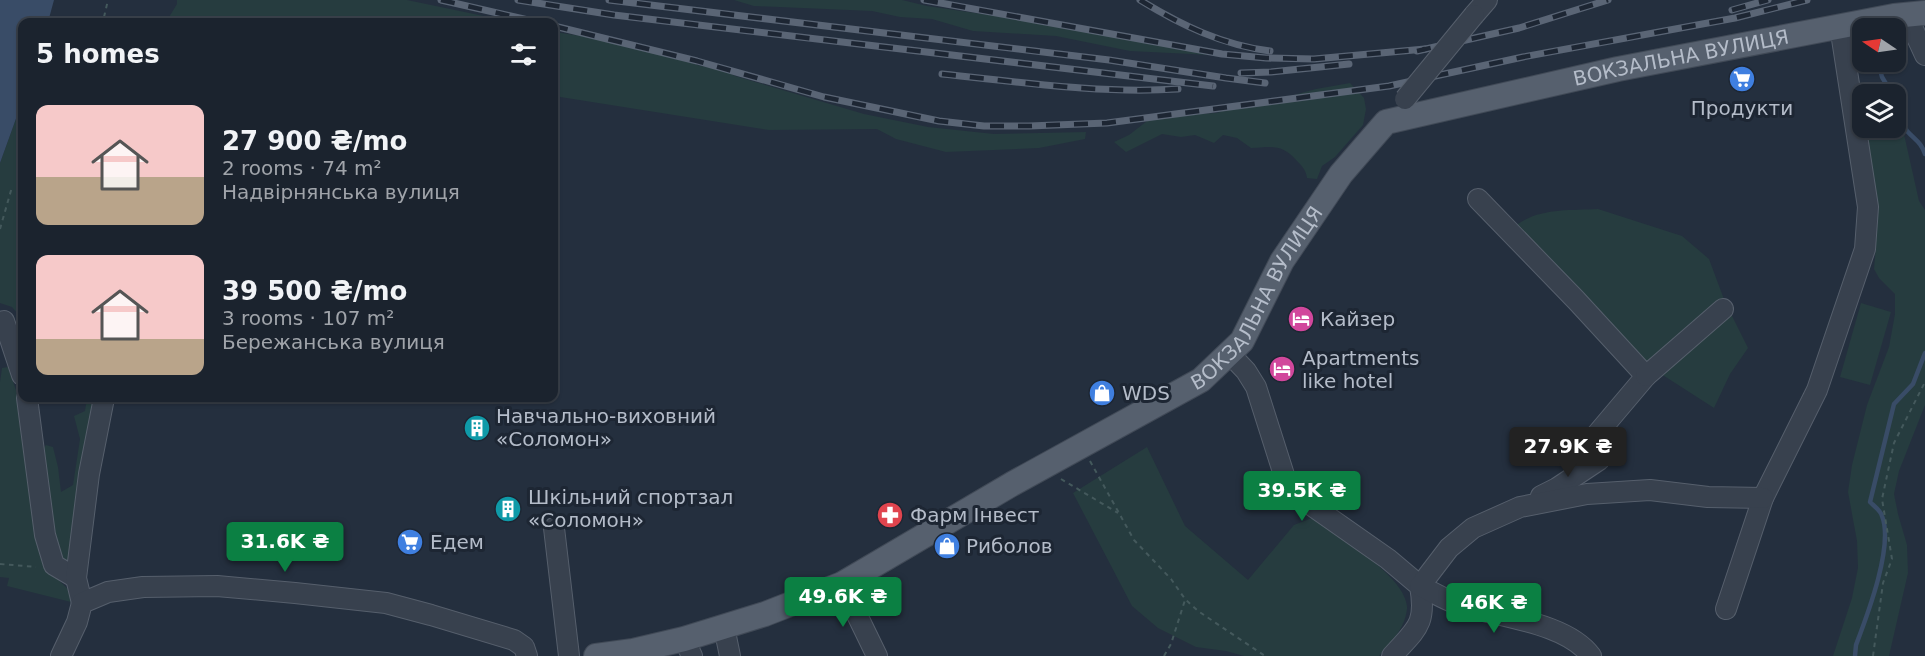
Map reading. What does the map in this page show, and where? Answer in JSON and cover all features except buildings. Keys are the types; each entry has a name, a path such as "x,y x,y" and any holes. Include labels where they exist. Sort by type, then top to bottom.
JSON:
{"main road":[{"name":"ВОКЗАЛЬНА ВУЛИЦЯ","path":"596,656 688,648 724,627 765,614 842,584 1012,484 1201,380 1242,341 1282,261 1341,174 1386,122 1618,69 1894,16 1916,14"}],"street":[{"path":"1386,122 1480,7"},
{"path":"1916,14 1925,55"},
{"path":"1726,609 1763,498 1817,390 1865,249 1868,207 1840,26"},
{"path":"1478,199 1646,376"},
{"path":"1392,656 1420,625 1424,604 1420,586 1449,548 1473,528 1557,488 1599,460 1597,434 1646,376 1723,309"},
{"path":"4,321 16,361"},
{"path":"1229,353 1246,371 1256,387 1285,478 1301,498 1388,559 1420,586 1455,604 1551,629 1573,639 1591,656"},
{"path":"28,402 45,535 54,565 76,579"},
{"path":"61,656 77,622 82,603 76,579 89,474 103,402"},
{"path":"1520,507 1587,494 1650,490 1708,496 1763,498"},
{"path":"554,528 569,656"},
{"path":"842,584 877,656"},
{"path":"82,603 108,592 143,587 217,586 386,603 514,640 524,647 526,656"},
{"path":"724,627 730,656"}],"path":[{"path":"104,17 108,0"},
{"path":"0,230 12,187"},
{"path":"1873,656 1883,583 1893,559 1882,499 1894,443 1925,382"},
{"path":"1086,454 1134,540 1172,579 1185,599 1198,611 1265,656"},
{"path":"1061,479 1118,513"},
{"path":"0,564 39,568 54,565"},
{"path":"1164,656 1171,644 1185,599"}],"green space":[{"path":"177,0 407,0 493,18 168,18"},
{"path":"734,0 902,0 927,6 1023,20 1044,19 1211,55 1130,51 1056,36 973,31 932,19 900,17 872,11 754,6"},
{"path":"558,33 616,41 701,66 724,70 735,76 864,114 928,127 994,134 1086,132 1085,139 1039,148 946,152 896,139 877,129 769,130 558,97"},
{"path":"1350,83 1364,98 1366,109 1363,125 1335,157 1322,166 1317,179 1307,178 1301,166 1282,149 1251,148 1237,138 1223,135 1214,143 1195,135 1181,137 1162,134 1126,152 1114,142 1129,135 1151,118 1171,112 1181,115 1217,113 1234,106 1261,104 1316,89"},
{"path":"18,113 18,314 12,307 0,303 0,163"},
{"path":"1866,138 1905,138 1919,201 1925,210 1925,405 1899,471 1894,494 1907,545 1908,573 1889,656 1833,656 1852,598 1858,568 1857,541 1848,492 1852,465 1867,405 1889,347 1895,314 1895,294 1879,278 1874,269 1876,207"},
{"path":"1598,209 1682,236 1709,259 1725,302 1748,348 1730,374 1714,408 1658,372 1607,328 1510,230 1530,217 1541,214 1563,210"},
{"path":"1861,303 1891,312 1870,385 1840,377"},
{"path":"8,367 20,402 49,571 72,593 71,602 7,586 9,578 0,577 0,382 2,368"},
{"path":"86,402 97,402 74,561 67,563 63,562 49,533 42,450 46,445 53,447 61,492 73,485 80,439 74,416 85,411"},
{"path":"1147,447 1185,526 1248,580 1294,525 1312,518 1370,558 1397,584 1405,597 1406,616 1393,640 1379,656 1244,656 1196,647 1158,628 1132,606 1073,493"}],"water":[{"path":"0,0 54,0 49,18 18,18 18,113 0,163"}],"waterway":[{"path":"1881,72 1886,84"},
{"path":"1906,130 1920,144 1925,154"},
{"path":"1855,656 1856,645 1878,581 1885,545 1882,516 1870,502 1894,404 1913,384 1925,353"}],"railway":[{"path":"441,0 520,18"},
{"path":"518,0 614,15 1213,86"},
{"path":"609,0 1109,60 1265,83"},
{"path":"924,0 1222,54 1314,59 1425,49"},
{"path":"1140,0 1202,33 1235,44 1270,51"},
{"path":"1417,51 1519,28 1608,0"},
{"path":"1732,10 1768,0"},
{"path":"558,27 697,61 824,97 939,121 984,126 1029,126 1107,123 1389,86 1523,57 1735,18 1807,0"},
{"path":"1241,73 1349,64"},
{"path":"942,74 1089,89 1178,89"}],"place":[{"name":"Продукти","path":"1742,79"},
{"name":"Кайзер","path":"1301,319"},
{"name":"Apartments like hotel","path":"1282,369"},
{"name":"WDS","path":"1102,393"},
{"name":"Навчально-виховний «Соломон»","path":"477,428"},
{"name":"Шкільний спортзал «Соломон»","path":"508,509"},
{"name":"Фарм Інвест","path":"890,515"},
{"name":"Едем","path":"410,542"},
{"name":"Риболов","path":"947,546"}]}
